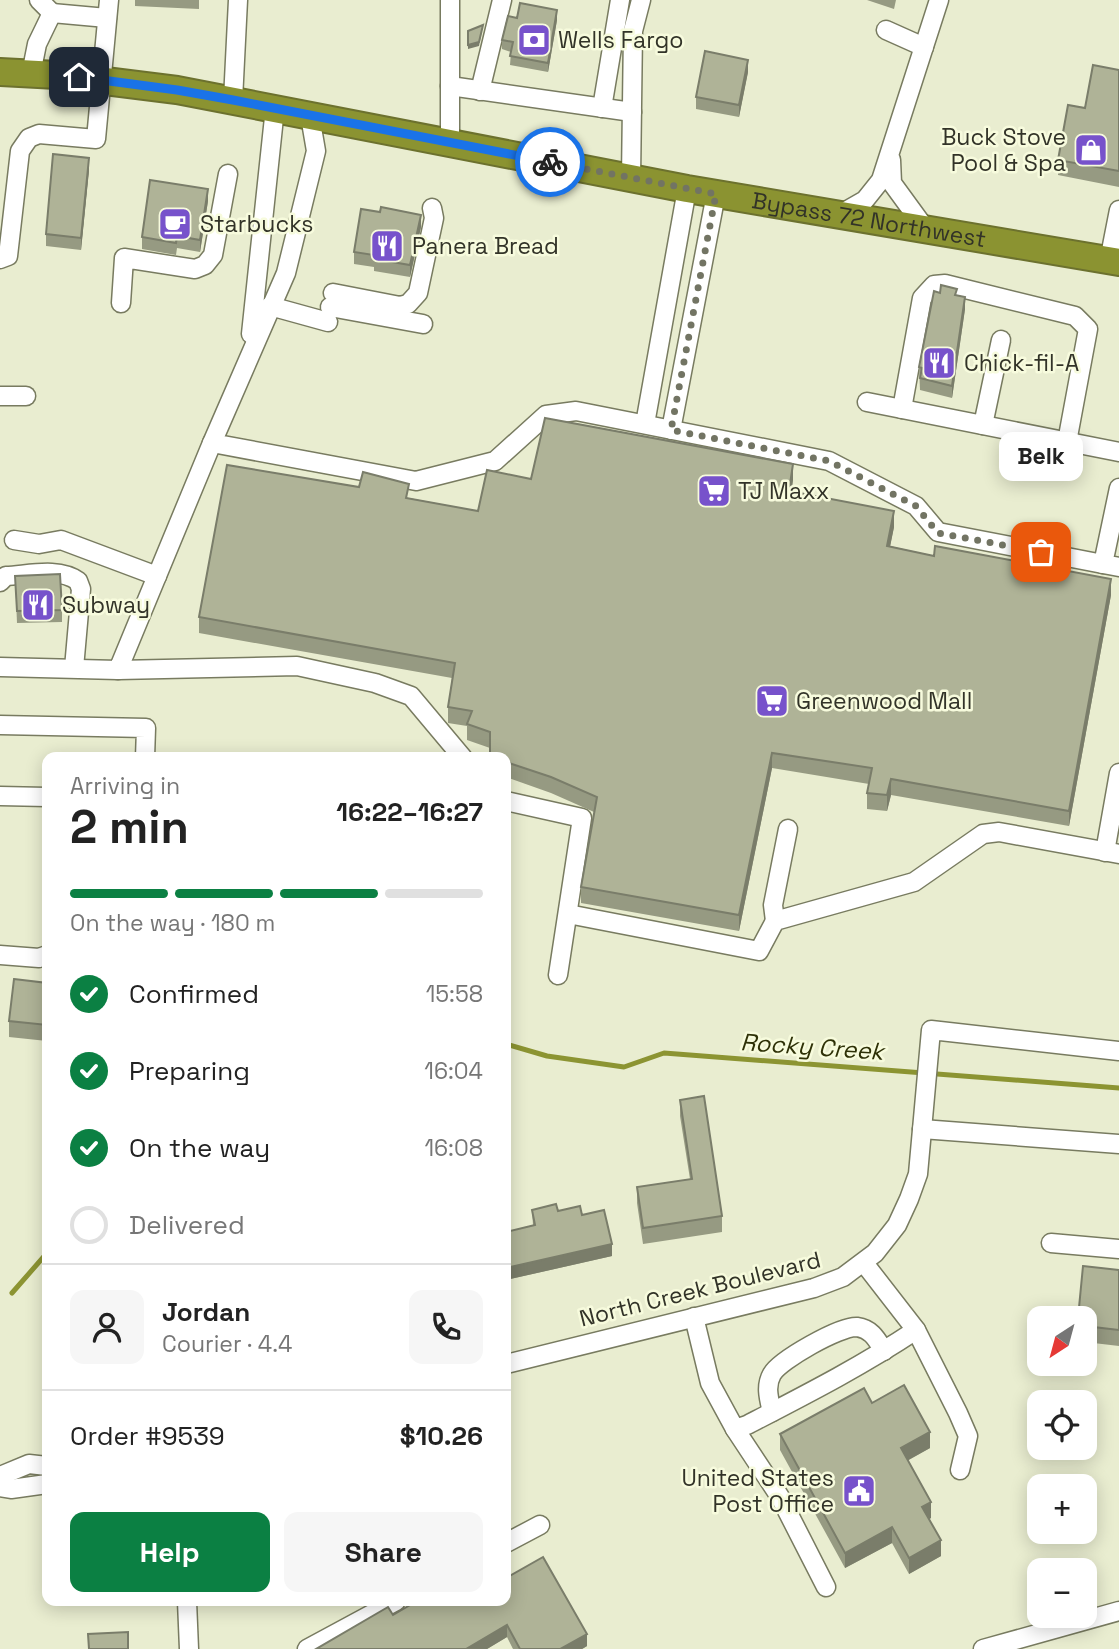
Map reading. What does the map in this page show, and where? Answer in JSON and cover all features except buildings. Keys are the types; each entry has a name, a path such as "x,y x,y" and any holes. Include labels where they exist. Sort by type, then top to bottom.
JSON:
{"highway":[{"name":"Bypass 72 Northwest","path":"0,72 102,80 233,100 687,189 1114,262"}],"street":[{"path":"233,100 238,0"},
{"path":"450,0 450,143"},
{"path":"480,91 502,0"},
{"path":"602,108 619,0 641,3 633,31 631,178"},
{"path":"837,216 865,200 881,180 939,0"},
{"path":"0,258 8,256 20,151 29,138 39,134 96,139 108,9 46,7 31,74"},
{"path":"886,30 923,47"},
{"path":"450,86 632,112"},
{"path":"249,355 275,108"},
{"path":"118,670 249,355 286,273 316,151 310,116"},
{"path":"891,150 892,183 927,231"},
{"path":"121,303 124,258 195,269 205,265 213,255 229,174"},
{"path":"645,424 687,189"},
{"path":"671,430 716,194"},
{"path":"270,306 400,306 413,300 418,293 433,228 435,218 432,208"},
{"path":"1114,262 1119,209"},
{"path":"902,409 922,299 934,285 945,284 1075,316 1088,329 1067,442"},
{"path":"330,307 423,324"},
{"path":"983,425 1001,340"},
{"path":"0,396 26,396"},
{"path":"867,401 1119,452"},
{"path":"212,443 416,481 495,461 546,415 576,411 829,461 916,506 938,533 1111,565 1119,488"},
{"path":"14,540 39,544 61,540 157,576"},
{"path":"0,582 6,576 64,573 74,578 80,589 74,668"},
{"path":"0,667 118,670 297,666 375,683 411,696 458,752"},
{"path":"0,725 146,728 145,752"},
{"path":"775,921 914,882 983,834 999,832 1112,853 1119,773"},
{"path":"0,796 42,797"},
{"path":"511,802 582,818 558,975"},
{"path":"568,914 759,951 775,921 773,905 788,829"},
{"path":"0,955 42,957"},
{"name":"North Creek Boulevard","path":"511,1363 814,1288 843,1277 864,1263 897,1225 918,1174 931,1030 1119,1051"},
{"path":"922,1129 1119,1144"},
{"path":"1051,1243 1119,1249"},
{"path":"864,1263 916,1330 968,1436 960,1470"},
{"path":"694,1317 710,1383 735,1429 780,1497 826,1587"},
{"path":"772,1412 768,1391 771,1376 780,1364 840,1330 857,1327 872,1332 884,1351"},
{"path":"735,1429 884,1351 916,1330"},
{"path":"0,1476 29,1464 42,1465"},
{"path":"0,1487 11,1489 42,1485"},
{"path":"511,1540 540,1524"},
{"path":"187,1606 189,1649"},
{"path":"307,1649 387,1606"},
{"path":"983,1649 1119,1611"}],"waterway":[{"name":"Rocky Creek","path":"511,1045 547,1056 624,1067 664,1053 1119,1088"},
{"name":"Rocky Creek","path":"12,1293 42,1259"}],"way so far":[{"path":"550,162 716,194 671,430 829,461 916,506 938,533 1041,552"}],"place":[{"name":"Wells Fargo","path":"534,40"},
{"name":"Buck Stove Pool & Spa","path":"1091,150"},
{"name":"Starbucks","path":"175,224"},
{"name":"Panera Bread","path":"387,246"},
{"name":"Chick-fil-A","path":"939,363"},
{"name":"TJ Maxx","path":"714,491"},
{"name":"Belk","path":"1041,552"},
{"name":"Subway","path":"38,605"},
{"name":"Greenwood Mall","path":"772,701"},
{"name":"United States Post Office","path":"859,1491"}],"route":[{"path":"79,77 256,104 550,162"}]}
